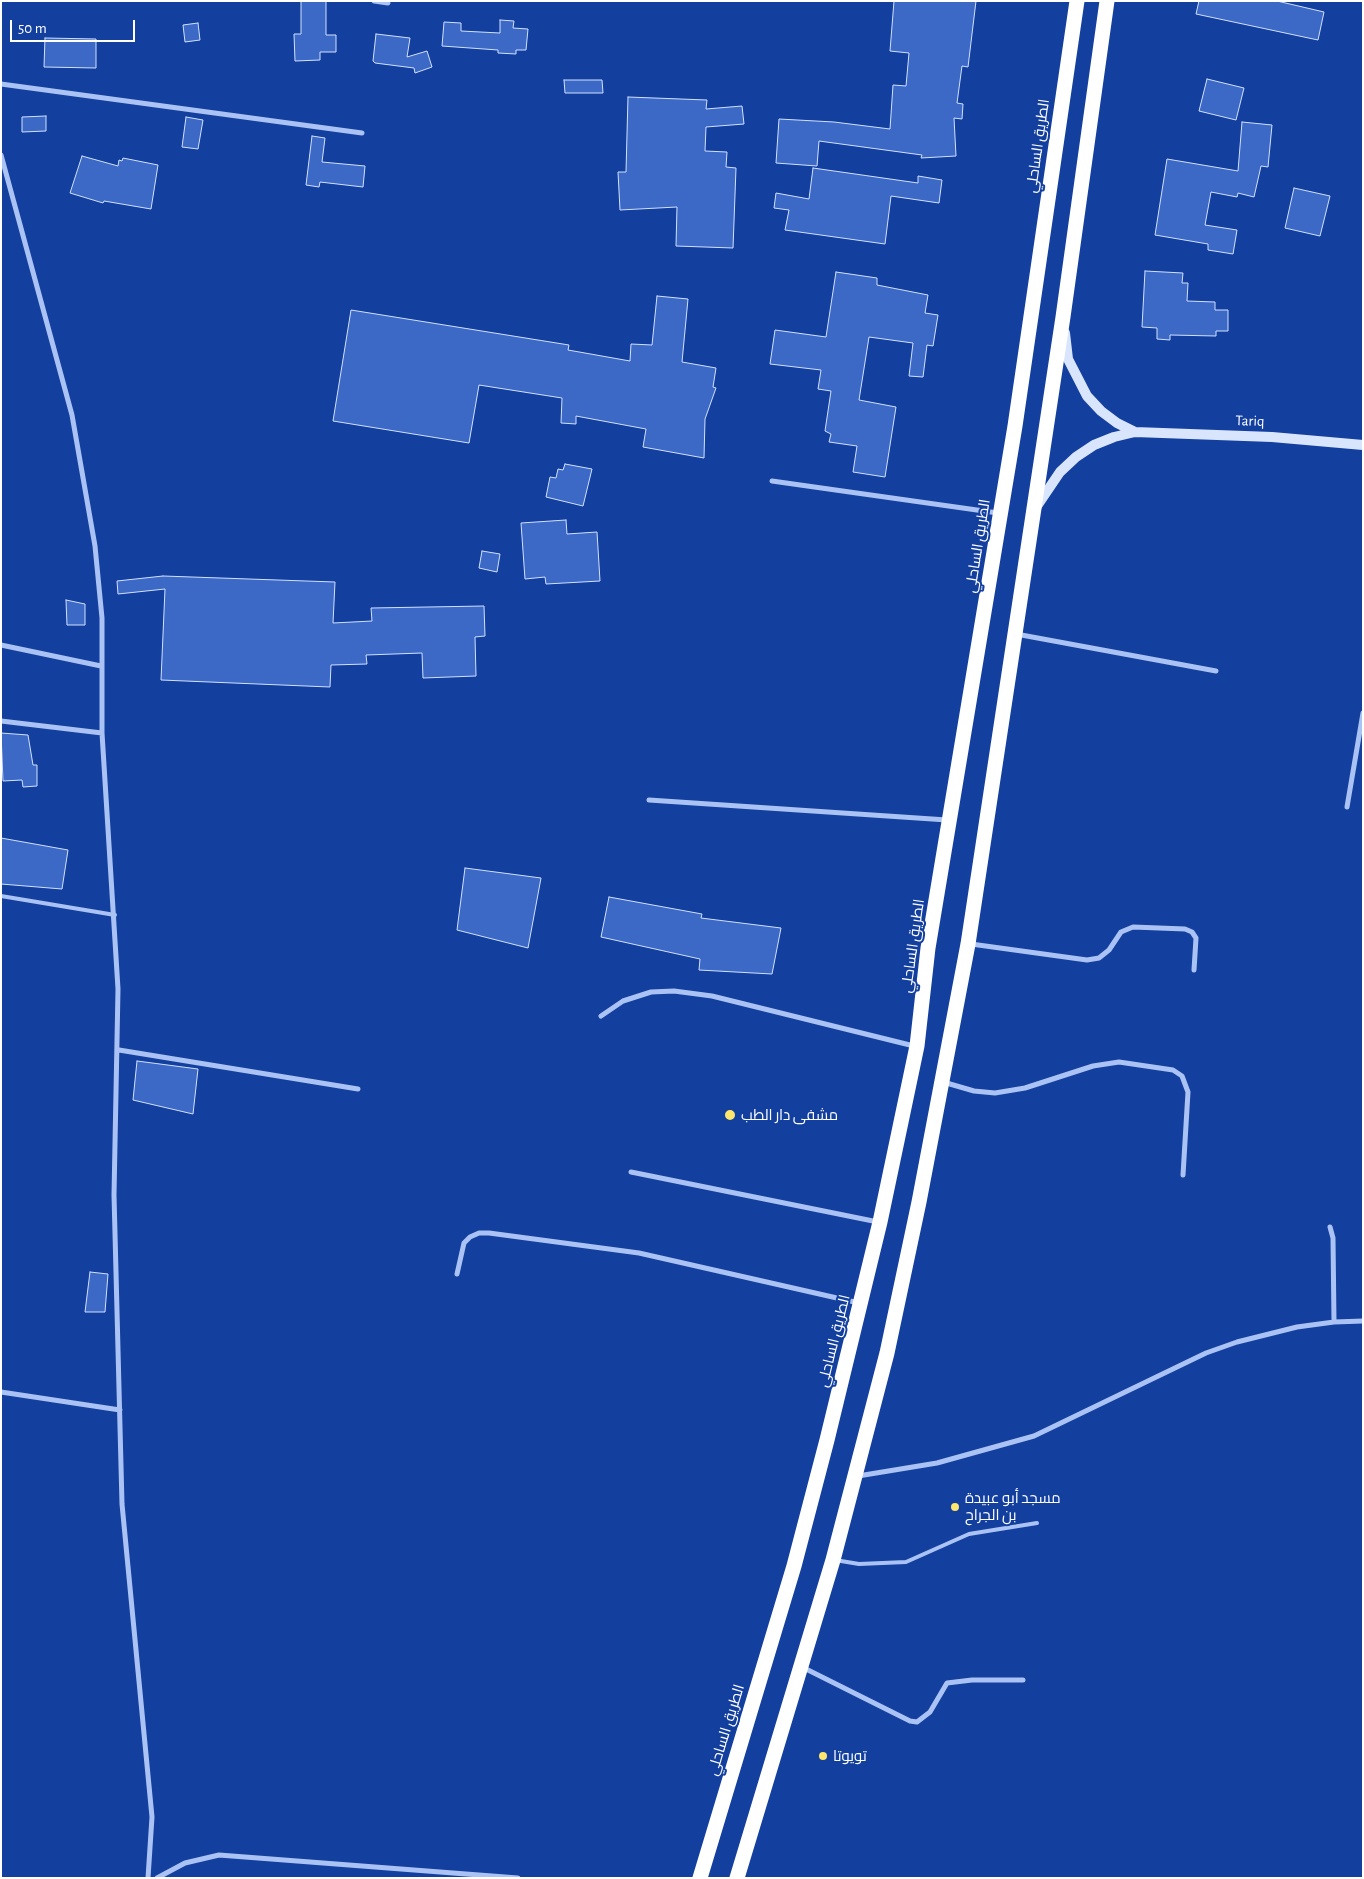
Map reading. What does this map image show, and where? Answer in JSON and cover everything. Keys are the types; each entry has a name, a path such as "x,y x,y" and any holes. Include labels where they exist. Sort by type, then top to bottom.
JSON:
{"highway":[{"path":"737,1878 799,1666 833,1560 855,1476 889,1344 943,1082 968,944 1062,317 1107,1"},
{"name":"الطريق الساحلي","path":"700,1878 794,1566 861,1303 917,1046 928,948 1001,513 1076,2"}],"main road":[{"path":"1062,317 1068,360 1087,396 1112,419 1135,432"},
{"path":"1033,512 1060,472 1076,457 1094,445 1114,437 1135,432"},
{"name":"Tariq","path":"1135,432 1272,437 1363,445"}],"street":[{"path":"374,1 388,3"},
{"path":"1,84 362,133"},
{"path":"1,155 72,415 95,546 102,618 102,732 115,915 118,1050 114,1195 122,1504 152,1817 148,1878"},
{"path":"772,481 1001,513"},
{"path":"1014,634 1216,671"},
{"path":"1,645 101,666"},
{"path":"1347,807 1363,713"},
{"path":"1,721 102,732"},
{"path":"649,800 950,820"},
{"path":"968,944 1088,960 1099,958 1109,950 1121,932 1133,927 1185,929 1192,932 1196,938 1194,970"},
{"path":"601,1016 623,1002 651,992 674,991 712,996 917,1046"},
{"path":"118,1050 358,1089"},
{"path":"943,1082 974,1091 995,1093 1025,1088 1093,1066 1119,1062 1173,1070 1182,1076 1188,1092 1183,1175"},
{"path":"631,1172 880,1222"},
{"path":"1330,1227 1333,1238 1334,1322"},
{"path":"457,1274 464,1244 470,1237 480,1233 489,1233 639,1253 861,1303"},
{"path":"855,1476 937,1463 1034,1436 1206,1352 1297,1327 1334,1322 1363,1321"},
{"path":"1,1392 120,1410"},
{"path":"799,1666 910,1721 917,1722 930,1712 947,1683 972,1680 1023,1680"},
{"path":"157,1878 185,1863 219,1855 518,1878"}],"lane":[{"path":"1,896 115,915"},
{"path":"833,1560 859,1564 906,1562 969,1534 1037,1523"}],"building":[{"path":"301,1 326,1 326,35 336,35 336,52 320,52 320,60 295,61 294,34 301,34"},
{"path":"894,1 976,1 968,67 962,66 957,103 963,104 962,119 954,118 956,156 921,158 922,155 819,141 817,166 776,163 779,119 834,122 890,129 893,85 906,86 909,53 890,51"},
{"path":"1199,1 1277,1 1324,12 1318,40 1196,14"},
{"path":"500,20 514,21 513,28 528,29 526,50 516,50 516,54 498,53 498,50 442,46 444,22 461,23 461,31 500,33"},
{"path":"198,23 200,40 185,42 183,25"},
{"path":"376,34 410,38 407,57 427,51 432,67 415,73 414,68 375,63 373,61"},
{"path":"45,38 96,39 96,68 44,67"},
{"path":"1207,79 1244,88 1236,120 1199,111"},
{"path":"564,80 602,80 603,93 565,93"},
{"path":"628,97 707,100 706,109 742,106 744,124 706,127 705,151 727,152 726,167 736,168 733,248 676,246 677,207 620,210 618,172 626,172"},
{"path":"46,116 46,131 22,132 22,117"},
{"path":"186,117 203,120 198,149 182,147"},
{"path":"1242,122 1272,125 1268,167 1261,166 1254,197 1238,193 1237,197 1211,192 1205,225 1237,230 1233,254 1208,250 1208,244 1155,235 1167,159 1238,171"},
{"path":"312,136 325,138 322,162 365,166 363,187 320,182 319,187 306,185"},
{"path":"82,156 118,166 119,160 122,161 123,158 158,165 151,209 104,201 103,203 70,193"},
{"path":"813,168 918,183 918,176 942,180 939,203 891,196 885,244 785,230 789,210 774,208 776,193 809,199"},
{"path":"1294,188 1330,196 1320,236 1285,228"},
{"path":"1145,271 1183,273 1182,283 1188,283 1187,301 1215,302 1215,310 1228,310 1228,331 1216,331 1216,336 1170,335 1170,340 1157,339 1157,328 1142,327"},
{"path":"836,272 877,278 877,285 928,295 925,313 938,315 933,346 927,345 923,377 909,376 913,343 869,337 859,400 896,407 885,477 853,472 857,446 829,442 831,434 825,431 831,391 818,389 821,370 770,364 775,330 826,337"},
{"path":"657,296 688,299 682,362 716,368 713,387 716,388 705,419 704,458 643,447 646,429 576,416 576,424 561,423 562,398 479,385 469,443 333,421 351,310 569,345 568,350 630,361 631,344 652,345"},
{"path":"565,464 592,469 583,506 546,497 550,477 556,478 558,469 563,470"},
{"path":"566,520 567,534 597,532 600,581 546,584 545,577 525,579 521,523"},
{"path":"482,551 500,554 497,572 479,568"},
{"path":"163,576 335,582 333,623 372,621 371,608 484,606 485,636 475,637 476,676 423,678 422,653 366,655 367,664 331,665 330,687 161,680 165,589 118,594 117,581"},
{"path":"66,600 85,604 85,625 67,625"},
{"path":"1,733 28,735 33,765 37,765 37,786 23,787 22,780 3,781"},
{"path":"1,838 68,850 62,889 1,884"},
{"path":"465,868 541,878 528,948 457,930"},
{"path":"609,897 702,914 701,918 781,928 772,974 699,970 700,959 601,937"},
{"path":"137,1061 198,1069 193,1114 133,1100"},
{"path":"90,1272 108,1274 105,1312 85,1312"}],"place":[{"name":"مشفى دار الطب","path":"730,1115"},
{"name":"مسجد أبو عبيدة بن الجراح","path":"955,1507"},
{"name":"تويوتا","path":"823,1756"}]}
